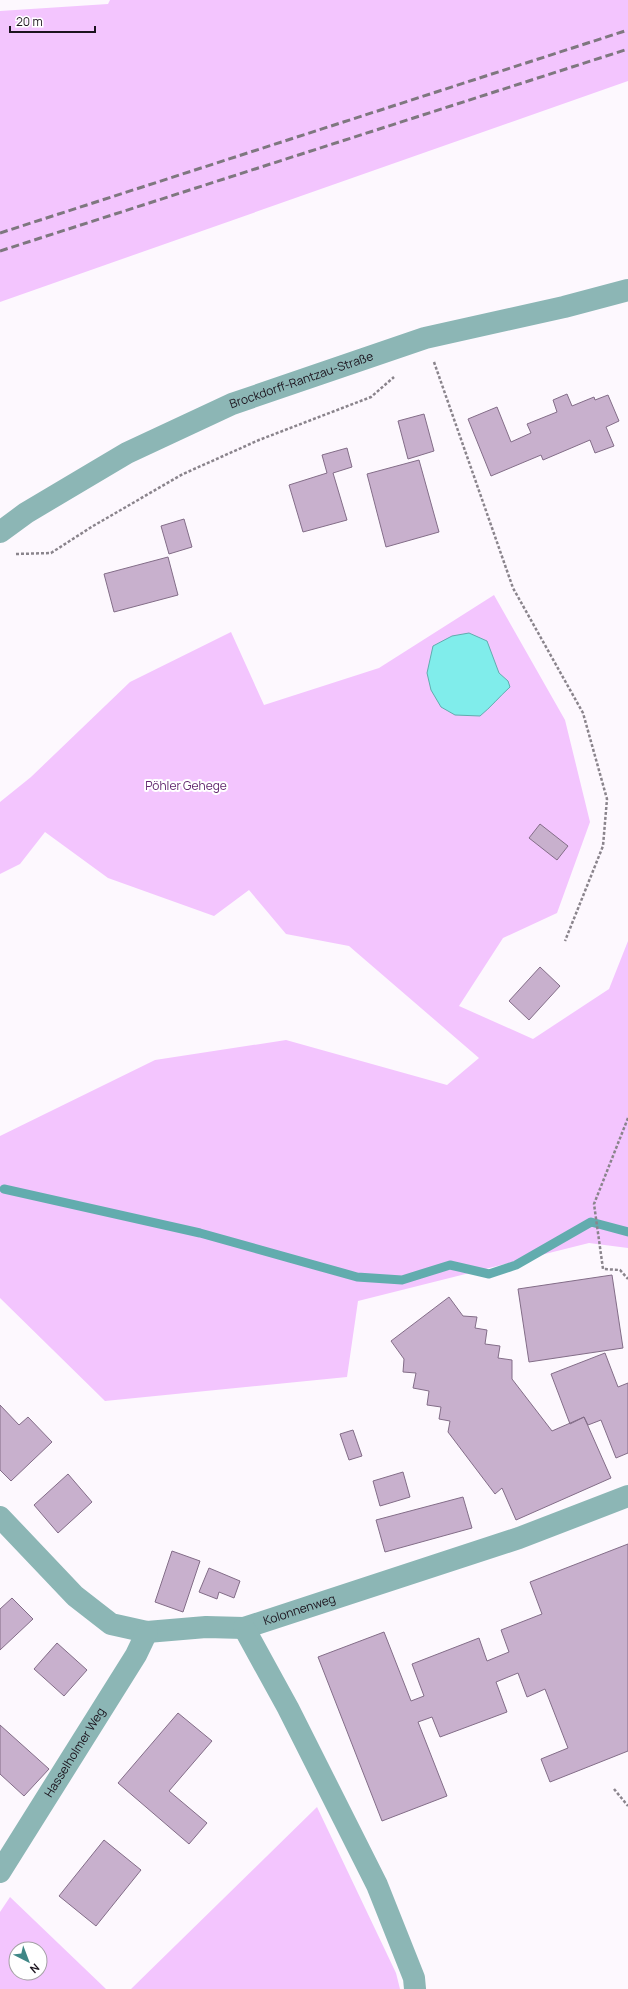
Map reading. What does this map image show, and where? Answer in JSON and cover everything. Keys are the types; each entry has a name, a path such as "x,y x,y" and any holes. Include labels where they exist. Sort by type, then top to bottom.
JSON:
{"street":[{"name":"Brockdorff-Rantzau-Straße","path":"0,532 26,513 127,453 232,404 425,338 564,307 628,290"},
{"name":"Kolonnenweg","path":"0,1517 75,1596 111,1624 147,1632 206,1627 244,1628 519,1538 628,1496"},
{"path":"244,1628 291,1715 377,1885 414,1978 415,1989"},
{"name":"Hasselholmer Weg","path":"0,1872 136,1656 147,1632"}],"path":[{"path":"425,338 513,588 583,714 607,799 603,846 565,941"},
{"path":"427,364 441,360"},
{"path":"9,554 51,553 93,526 183,474 258,440 371,397 395,376"},
{"path":"628,1118 594,1204 603,1269 620,1270 628,1279"},
{"path":"614,1789 628,1806"}],"green space":[{"path":"110,0 628,0 628,81 0,302 0,11 108,4"},
{"name":"Pöhler Gehege","path":"494,595 565,720 590,822 557,913 503,938 459,1006 533,1039 609,989 628,941 628,1248 589,1243 358,1301 347,1377 105,1401 0,1298 0,1136 155,1060 286,1040 447,1085 479,1058 349,946 286,934 249,890 214,916 108,878 45,832 20,864 0,874 0,802 31,777 130,682 231,632 264,705 379,668"},
{"path":"317,1807 396,1973 400,1989 131,1989"},
{"path":"10,1897 106,1989 0,1989 0,1912"}],"water":[{"path":"469,633 487,641 499,673 508,681 510,687 480,716 455,715 441,707 431,690 427,673 433,646 452,636"}],"building":[{"path":"567,394 572,406 594,397 595,400 608,395 619,421 606,427 614,446 595,453 590,440 543,460 541,455 491,476 468,419 497,407 511,442 531,433 527,424 557,412 553,400"},
{"path":"424,414 434,451 408,459 398,421"},
{"path":"347,448 352,467 333,473 347,520 303,532 289,485 327,473 322,455"},
{"path":"419,460 439,532 386,547 367,474"},
{"path":"184,519 192,547 169,554 161,526"},
{"path":"168,557 178,595 114,612 104,574"},
{"path":"540,824 568,846 557,860 529,838"},
{"path":"540,967 560,986 529,1020 509,1001"},
{"path":"612,1275 623,1348 529,1362 518,1289"},
{"path":"449,1297 463,1316 477,1317 475,1328 487,1330 485,1344 500,1346 498,1358 512,1360 512,1379 552,1431 584,1417 611,1478 516,1520 502,1488 495,1494 448,1432 450,1421 439,1419 441,1407 427,1405 429,1391 413,1388 416,1373 403,1372 404,1359 391,1341"},
{"path":"605,1353 618,1387 628,1383 628,1453 616,1458 601,1420 588,1425 584,1417 570,1424 551,1374"},
{"path":"0,1405 19,1425 28,1417 52,1442 11,1481 0,1470"},
{"path":"353,1430 362,1456 349,1460 340,1434"},
{"path":"403,1472 410,1497 380,1506 373,1481"},
{"path":"68,1474 92,1502 58,1533 34,1505"},
{"path":"463,1497 472,1528 385,1552 376,1520"},
{"path":"628,1544 628,1751 550,1782 541,1759 568,1748 545,1689 527,1697 518,1673 496,1682 507,1712 440,1737 432,1717 418,1722 447,1796 382,1821 318,1657 384,1632 411,1701 424,1696 412,1664 479,1638 487,1661 509,1652 501,1630 542,1614 530,1582"},
{"path":"172,1551 200,1561 183,1612 155,1602"},
{"path":"209,1568 240,1581 234,1598 219,1592 217,1599 199,1592"},
{"path":"12,1598 33,1619 0,1650 0,1609"},
{"path":"57,1643 87,1670 64,1696 34,1669"},
{"path":"178,1713 212,1741 169,1791 207,1823 189,1844 118,1783"},
{"path":"0,1725 49,1769 24,1796 0,1774"},
{"path":"104,1840 141,1870 96,1926 59,1896"}],"waterway":[{"path":"4,1189 200,1233 357,1277 402,1280 450,1265 489,1274 516,1265 591,1222 628,1232"}],"railway":[{"path":"0,233 628,30"},
{"path":"0,251 628,49"}]}
